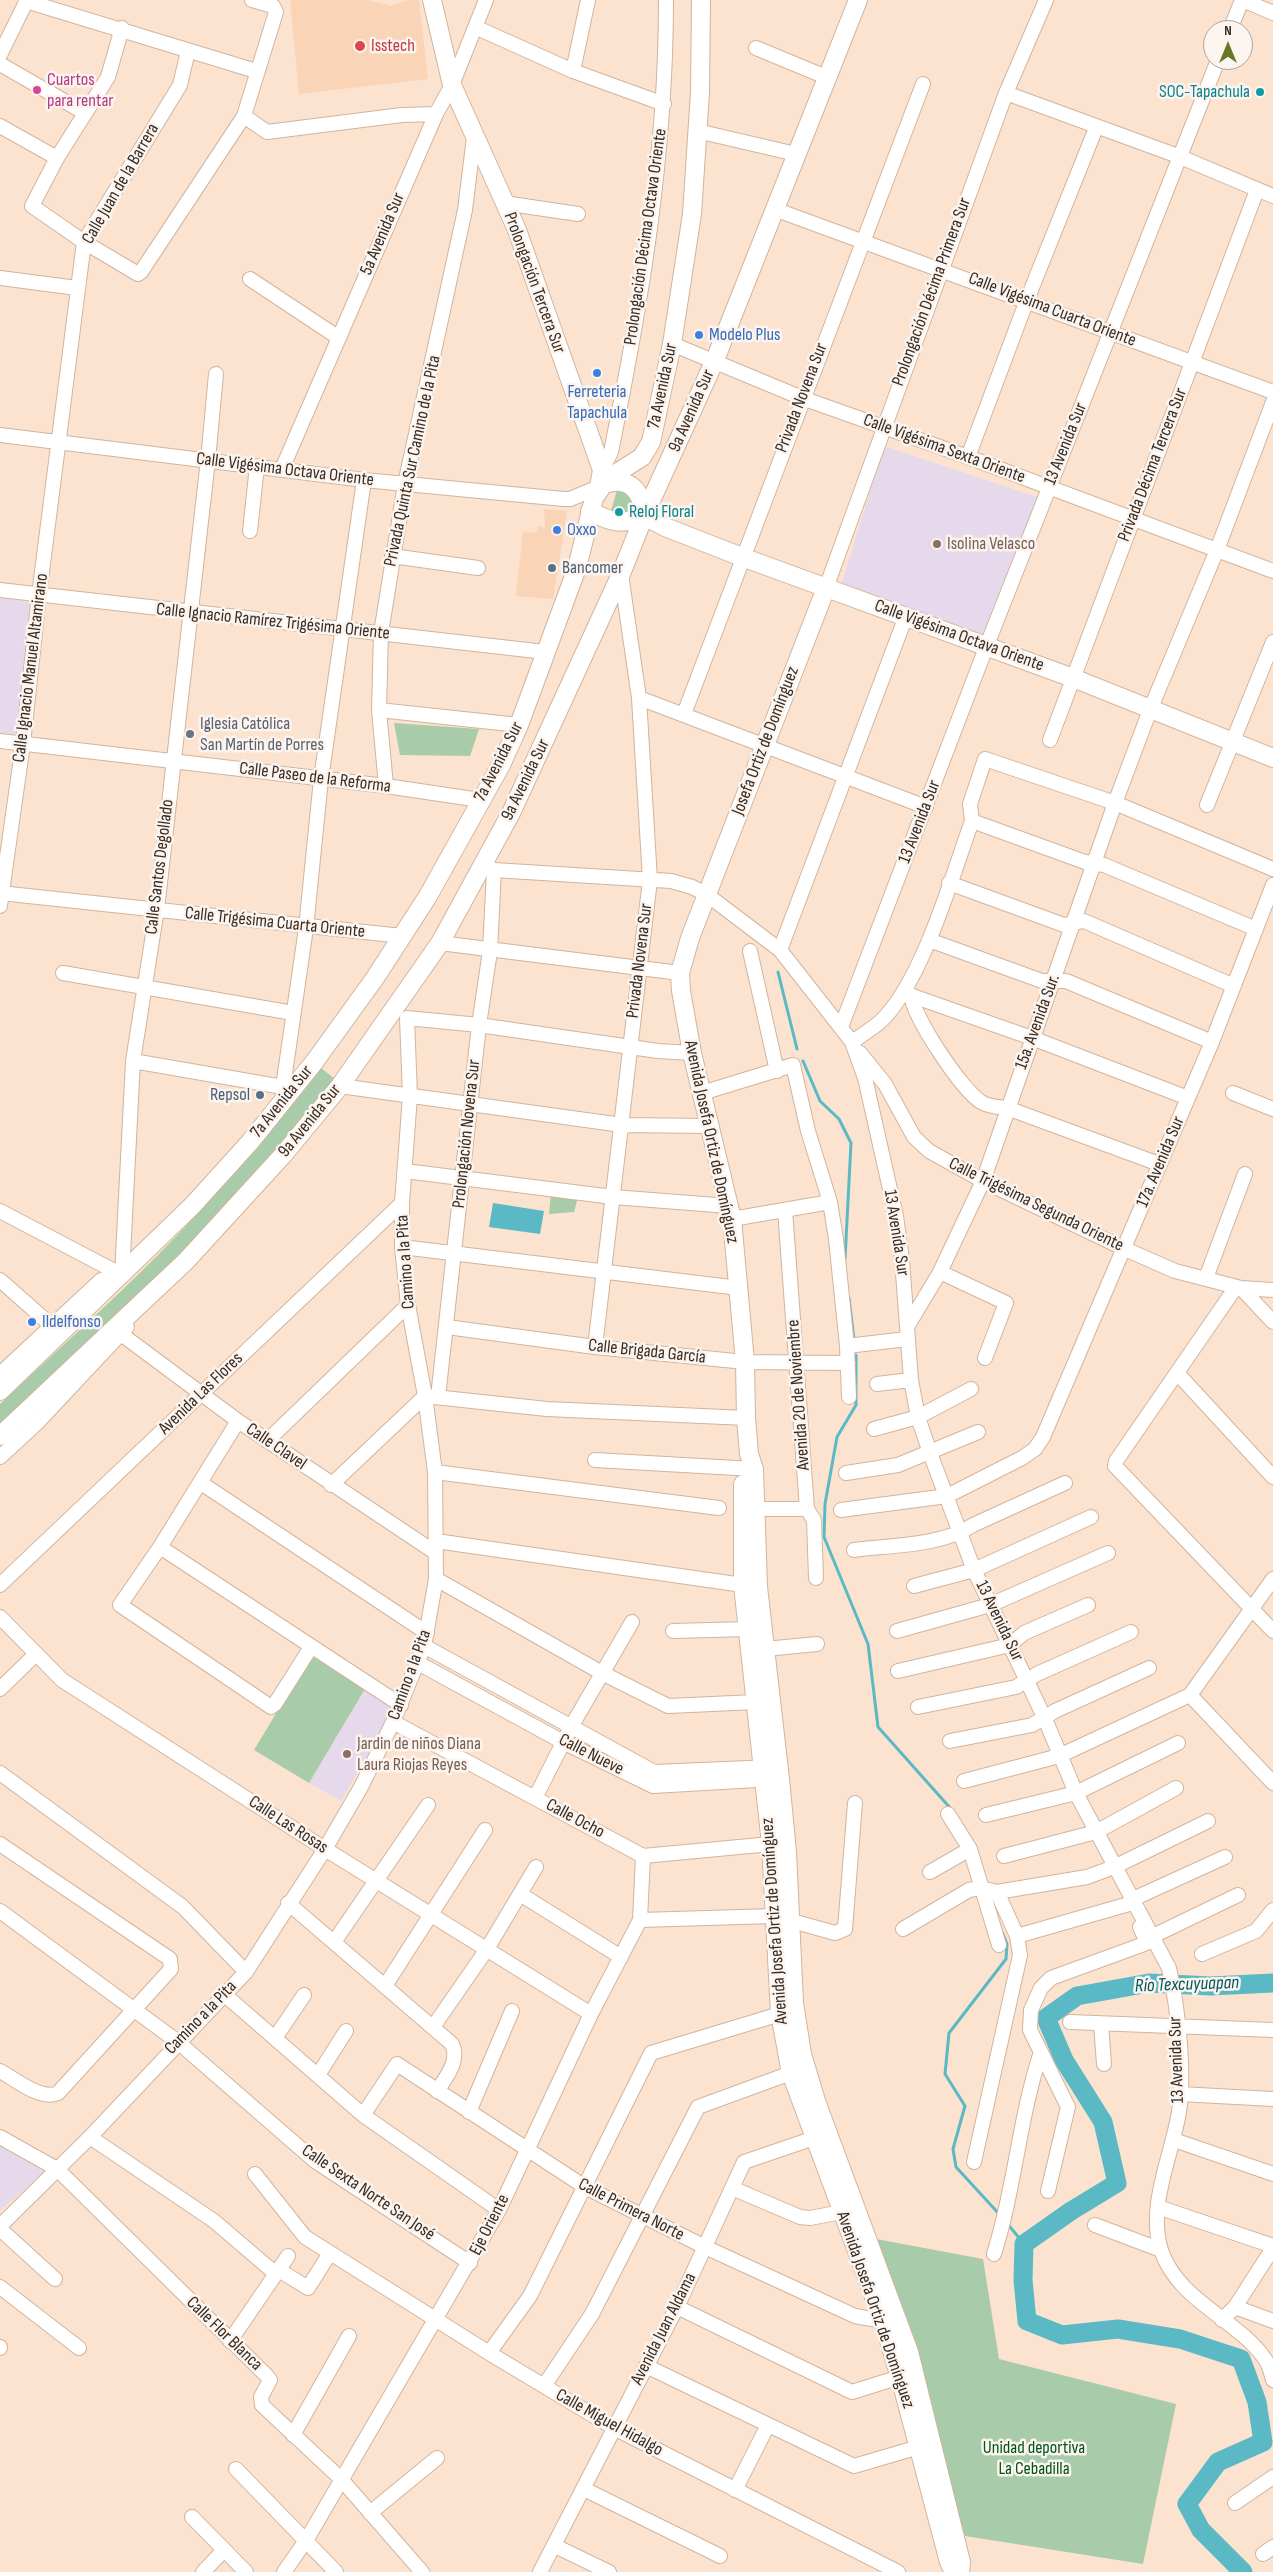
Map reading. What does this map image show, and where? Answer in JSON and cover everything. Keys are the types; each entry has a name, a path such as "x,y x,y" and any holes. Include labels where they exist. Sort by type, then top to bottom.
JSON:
{"main road":[{"name":"Prolongación Tercera Sur","path":"432,0 452,85 517,230 600,478"},
{"name":"7a Avenida Sur","path":"0,1391 122,1275 218,1178 250,1142 285,1090 345,1020 402,936 428,896 501,765 519,725 577,568 590,511 600,478 607,479 642,457 651,442 672,344 692,214 700,92 701,0"},
{"name":"9a Avenida Sur","path":"0,1436 168,1279 283,1155 403,1011 440,943 488,867 621,574 644,516 714,360 858,0"},
{"path":"590,511 613,522 628,522 644,516 641,498 633,487 621,482 600,478"},
{"name":"Calle Vigésima Octava Oriente","path":"644,516 665,527 742,557 987,645 1273,758"},
{"name":"Josefa Ortiz de Domínguez","path":"706,894 766,746 826,588"},
{"name":"Avenida Josefa Ortiz de Domínguez","path":"706,894 680,974 684,1014 692,1053 731,1213 739,1288 745,1362 749,1464 756,1509 758,1587 765,1649 771,1773 782,1918 780,2014 791,2074 821,2136 909,2352 961,2562 960,2572"},
{"name":"Avenida Josefa Ortiz de Domínguez","path":"749,1464 743,1585 756,1702 771,1773 771,1844 802,2054 821,2136 842,2212 883,2322 900,2377 949,2562 954,2572"}],"street":[{"path":"0,54 27,0 256,71"},
{"path":"122,28 108,76 57,158 32,206 84,242 138,274 244,116 256,71 276,12 273,6 252,0"},
{"name":"5a Avenida Sur","path":"282,469 436,114 452,85 486,0"},
{"path":"573,71 588,0"},
{"name":"Prolongación Décima Octava Oriente","path":"600,478 611,452 636,329 654,206 664,104 666,0"},
{"name":"Prolongación Décima Primera Sur","path":"826,588 940,269 1006,93 1046,0"},
{"path":"1234,20 1243,0 1273,13"},
{"path":"475,27 573,71 664,104"},
{"path":"756,48 826,77"},
{"name":"Calle Juan de la Barrera","path":"59,443 84,242 180,86 188,51"},
{"path":"0,64 85,113"},
{"name":"13 Avenida Sur","path":"1214,70 1178,156 987,645 842,1027 852,1042 865,1078 896,1216 911,1380 918,1417 930,1453 974,1570 1028,1681 1076,1793 1150,1939 1169,1968 1174,1989 1180,2094 1174,2140 1158,2207 1158,2238 1161,2250 1178,2281 1222,2320 1245,2337 1266,2360 1273,2380"},
{"name":"Privada Novena Sur","path":"684,714 802,398 923,84"},
{"path":"1006,93 1096,128 1178,156 1273,196"},
{"path":"244,116 267,132 402,115 436,114"},
{"path":"0,126 57,158"},
{"path":"968,457 1027,300 1096,128"},
{"path":"697,131 796,154"},
{"name":"Privada Quinta Sur Camino de la Pita","path":"386,786 379,710 381,634 405,484 465,210 474,137"},
{"name":"Privada Décima Tercera Sur","path":"1050,740 1257,190"},
{"path":"504,203 578,214"},
{"name":"Calle Vigésima Cuarta Oriente","path":"774,209 1027,300 1273,392"},
{"path":"0,278 77,288"},
{"path":"250,279 339,338"},
{"name":"Calle Vigésima Sexta Oriente","path":"672,344 802,398 968,457 1273,572"},
{"name":"Calle Santos Degollado","path":"122,1275 134,1060 157,910 172,761 192,613 216,374"},
{"name":"15a. Avenida Sur.","path":"907,1333 940,1272 983,1181 1115,803 1150,710 1217,550 1273,402"},
{"name":"Calle Vigésima Octava Oriente","path":"0,435 364,480 570,499"},
{"name":"Calle Ignacio Manuel Altamirano","path":"1,898 23,744 39,595 59,443"},
{"path":"250,531 257,466"},
{"path":"590,511 570,499 600,478"},
{"path":"134,1060 285,1090 293,1013 306,928 322,779 364,480"},
{"path":"392,556 478,568"},
{"name":"Privada Novena Sur","path":"595,1347 606,1270 650,880 639,698 621,574"},
{"name":"Calle Ignacio Ramírez Trigésima Oriente","path":"0,590 545,652"},
{"path":"780,950 906,616"},
{"path":"1207,805 1273,642"},
{"path":"639,698 926,806"},
{"path":"379,710 519,725"},
{"name":"Calle Paseo de la Reforma","path":"0,741 386,786 480,800"},
{"path":"852,1042 880,1022 907,994 929,940 972,821 970,804 985,759 1115,803 1273,868"},
{"path":"972,821 1093,864 1104,865 1256,929"},
{"path":"488,867 671,881 692,886 706,894 780,950 842,1027"},
{"name":"Prolongación Novena Sur","path":"432,1397 447,1327 478,1025 490,951 488,867"},
{"path":"949,883 1064,925 1084,921 1234,986"},
{"name":"17a. Avenida Sur","path":"841,1510 947,1496 1022,1458 1035,1449 1043,1437 1125,1250 1159,1164 1212,1042 1273,885"},
{"name":"Calle Trigésima Cuarta Oriente","path":"1,898 157,910 306,928 402,936"},
{"path":"929,940 1042,981 1066,980 1212,1042"},
{"path":"440,943 490,951 680,974"},
{"path":"750,951 777,1071"},
{"path":"63,973 293,1013"},
{"path":"907,994 1032,1038 1188,1098"},
{"path":"907,994 914,1009 960,1080 980,1102 994,1107 1007,1108 1159,1164"},
{"path":"403,1011 478,1025 630,1045 658,1051 692,1053"},
{"name":"Camino a la Pita","path":"0,2228 90,2137 246,1972 288,1902 325,1849 361,1787 401,1705 418,1663 425,1640 436,1579 435,1472 432,1397 408,1305 402,1247 402,1203 410,1096 403,1011"},
{"name":"Calle Trigésima Segunda Oriente","path":"852,1042 885,1084 914,1137 929,1152 983,1181 1125,1250 1175,1271 1239,1287 1273,1290"},
{"path":"702,1093 793,1065 808,1131 830,1202 840,1267 847,1346 848,1397"},
{"path":"340,1086 622,1125 710,1126"},
{"path":"1233,1093 1273,1109"},
{"path":"405,1171 731,1213 785,1210 830,1202"},
{"path":"1206,1278 1245,1174"},
{"name":"Avenida Las Flores","path":"0,1585 402,1203"},
{"name":"Avenida 20 de Noviembre","path":"785,1210 798,1362 807,1509 814,1520 816,1578"},
{"path":"0,1211 122,1275"},
{"path":"402,1247 606,1270 739,1288"},
{"path":"940,1272 1006,1303 985,1358"},
{"path":"0,1374 101,1280 122,1275"},
{"path":"0,1457 38,1422 121,1334 168,1279"},
{"path":"0,1280 51,1325"},
{"path":"1273,1322 1239,1287 1116,1461 1116,1466 1273,1631"},
{"path":"267,1441 408,1305"},
{"name":"Calle Brigada García","path":"447,1327 595,1347 745,1362 848,1363"},
{"path":"847,1346 907,1333"},
{"name":"Calle Clavel","path":"121,1334 200,1395 331,1485 436,1547"},
{"path":"1178,1374 1273,1477"},
{"path":"877,1384 911,1380"},
{"path":"874,1429 918,1417 971,1389"},
{"path":"331,1485 432,1397 547,1409 746,1418"},
{"path":"238,1421 160,1547 120,1605 271,1707 275,1704 311,1647"},
{"path":"846,1473 898,1465 978,1432"},
{"path":"595,1460 749,1464"},
{"path":"435,1472 719,1508"},
{"name":"Calle Nueve","path":"201,1482 425,1640 571,1727 654,1772 771,1773"},
{"path":"854,1550 944,1538 961,1533 973,1525 1065,1483"},
{"path":"756,1509 807,1509"},
{"path":"914,1586 974,1570 1090,1517"},
{"path":"160,1547 401,1705"},
{"path":"436,1547 743,1585"},
{"path":"897,1631 990,1605 1108,1553"},
{"path":"436,1579 602,1673 668,1706 756,1702"},
{"path":"964,1781 1059,1756 1190,1695 1273,1579"},
{"path":"898,1671 1010,1645 1024,1633 1088,1605"},
{"name":"Calle Las Rosas","path":"0,1617 62,1680 325,1849 591,2014"},
{"path":"535,1798 571,1727 632,1622"},
{"path":"673,1631 748,1629"},
{"path":"918,1707 1016,1688 1037,1674 1131,1632"},
{"path":"765,1649 817,1644"},
{"path":"0,1689 36,1654"},
{"name":"Calle Nueve","path":"418,1663 563,1742 653,1786 771,1773"},
{"path":"950,1741 1032,1725 1055,1711 1149,1668"},
{"path":"1190,1695 1273,1783"},
{"name":"Calle Ocho","path":"393,1722 643,1856"},
{"path":"986,1815 1076,1793 1178,1743"},
{"path":"0,1773 183,1907 246,1972"},
{"path":"1004,1856 1096,1832 1176,1788"},
{"path":"640,1920 782,1918 835,1934 841,1933 845,1929 855,1803"},
{"path":"334,1942 428,1805"},
{"path":"948,1814 970,1849 999,1945"},
{"path":"903,1929 969,1890 981,1888 996,1892 1087,1877 1114,1867 1208,1821"},
{"path":"385,1986 485,1830"},
{"path":"0,1844 170,1959 171,1969 58,2093 51,2096 42,2094 0,2071"},
{"path":"643,1856 771,1844"},
{"path":"930,1872 970,1849"},
{"name":"Eje Oriente","path":"284,2572 307,2539 470,2263 499,2210 591,2014 640,1920 643,1856"},
{"path":"1017,1936 1131,1902 1224,1857"},
{"path":"432,2027 487,1949 536,1867"},
{"path":"974,2162 1020,1955 1017,1936 996,1892"},
{"path":"520,1894 621,1957"},
{"path":"1048,2191 1068,2108 1030,2030 1031,2010 1041,1988 1051,1978 1150,1939 1238,1895"},
{"path":"288,1902 452,2044 455,2051 454,2061 437,2091"},
{"path":"1202,1954 1256,1931 1273,1910"},
{"name":"Calle Sexta Norte San José","path":"0,1911 178,2042 315,2161 470,2263"},
{"path":"225,1995 363,2115 499,2210"},
{"path":"275,2038 304,1995"},
{"path":"469,2112 512,2011"},
{"path":"489,2354 530,2296 651,2053 780,2014"},
{"path":"1070,2022 1273,2030"},
{"path":"1101,2024 1104,2064"},
{"path":"318,2075 346,2031"},
{"path":"994,2254 1009,2201 1032,2078 1041,2052"},
{"name":"Calle Primera Norte","path":"363,2115 397,2064 585,2188 704,2247 855,2316 883,2322"},
{"path":"544,2386 592,2314 698,2107 791,2074"},
{"path":"1180,2094 1273,2100"},
{"name":"Avenida Juan Aldama","path":"540,2572 555,2546 676,2306 744,2162 821,2136"},
{"name":"Calle Flor Blanca","path":"0,2137 57,2169 267,2376 270,2380 261,2397 262,2405 341,2479 422,2572"},
{"path":"90,2137 214,2221 277,2272 308,2288 330,2253"},
{"path":"1174,2140 1273,2174"},
{"name":"Calle Miguel Hidalgo","path":"255,2174 305,2237 489,2354 614,2428 898,2572"},
{"path":"732,2188 800,2217 810,2218 842,2212"},
{"path":"1158,2207 1273,2247 1235,2307 1222,2320"},
{"path":"1095,2225 1161,2250"},
{"path":"0,2228 54,2279"},
{"path":"230,2340 288,2256"},
{"path":"0,2287 79,2348"},
{"path":"676,2306 852,2392 900,2377"},
{"path":"1235,2307 1273,2321"},
{"path":"294,2435 349,2336"},
{"path":"646,2366 854,2466 919,2447"},
{"path":"735,2490 768,2424"},
{"path":"370,2513 437,2458"},
{"path":"236,2469 307,2539 336,2572"},
{"path":"1235,2503 1273,2477"},
{"path":"584,2488 720,2556"},
{"path":"192,2517 246,2572"},
{"path":"555,2546 609,2572"},
{"path":"203,2572 224,2550"}],"shaded area":[{"name":"Isstech","path":"290,0 368,0 391,6 408,0 419,0 428,79 299,94"},
{"name":"Isolina Velasco","path":"884,446 1040,498 981,640 840,589"},
{"path":"544,509 567,511 553,599 516,596 523,531 536,533 538,526 545,528"},
{"path":"0,598 30,602 20,735 0,733"},
{"name":"Jardin de niños Diana Laura Riojas Reyes","path":"364,1691 392,1707 385,1725 341,1801 309,1783"},
{"path":"0,2145 46,2170 0,2211"}],"green space":[{"path":"617,490 628,493 634,506 630,514 610,514"},
{"path":"394,723 479,729 470,756 400,755"},
{"path":"321,1068 336,1080 208,1229 0,1429 0,1404 179,1234 241,1164"},
{"path":"551,1193 578,1197 574,1212 549,1214"},
{"path":"312,1654 365,1689 309,1783 254,1750"},
{"name":"Unidad deportiva La Cebadilla","path":"876,2239 983,2259 999,2359 1176,2404 1143,2564 965,2536"}],"water":[{"path":"493,1203 544,1211 540,1234 489,1227"}],"waterway":[{"path":"778,972 797,1049"},
{"path":"803,1061 820,1101 839,1119 851,1143 845,1259"},
{"path":"849,1298 854,1340"},
{"path":"856,1355 856,1405 837,1437 825,1504 824,1537 868,1644 878,1727 952,1810"},
{"path":"1000,2215 956,2167 953,2149 965,2106 945,2074 949,2033 1006,1959 1007,1944 1002,1932"},
{"name":"Río Texcuyuapan","path":"1243,2572 1201,2530 1187,2504 1218,2462 1263,2442 1257,2402 1241,2359 1180,2339 1118,2329 1062,2335 1027,2321 1023,2280 1024,2244 1071,2211 1117,2183 1103,2122 1064,2060 1046,2018 1077,1996 1149,1983 1211,1986 1273,1983"},
{"path":"1006,2222 1024,2244"}],"place":[{"name":"Isstech","path":"360,46"},
{"name":"Cuartos para rentar","path":"37,90"},
{"name":"SOC-Tapachula","path":"1260,92"},
{"name":"Modelo Plus","path":"699,335"},
{"name":"Ferreteria Tapachula","path":"597,373"},
{"name":"Reloj Floral","path":"619,512"},
{"name":"Oxxo","path":"557,530"},
{"name":"Isolina Velasco","path":"937,544"},
{"name":"Bancomer","path":"552,568"},
{"name":"Iglesia Católica San Martín de Porres","path":"190,734"},
{"name":"Repsol","path":"260,1095"},
{"name":"Ildelfonso","path":"32,1322"},
{"name":"Jardin de niños Diana Laura Riojas Reyes","path":"347,1754"}]}
